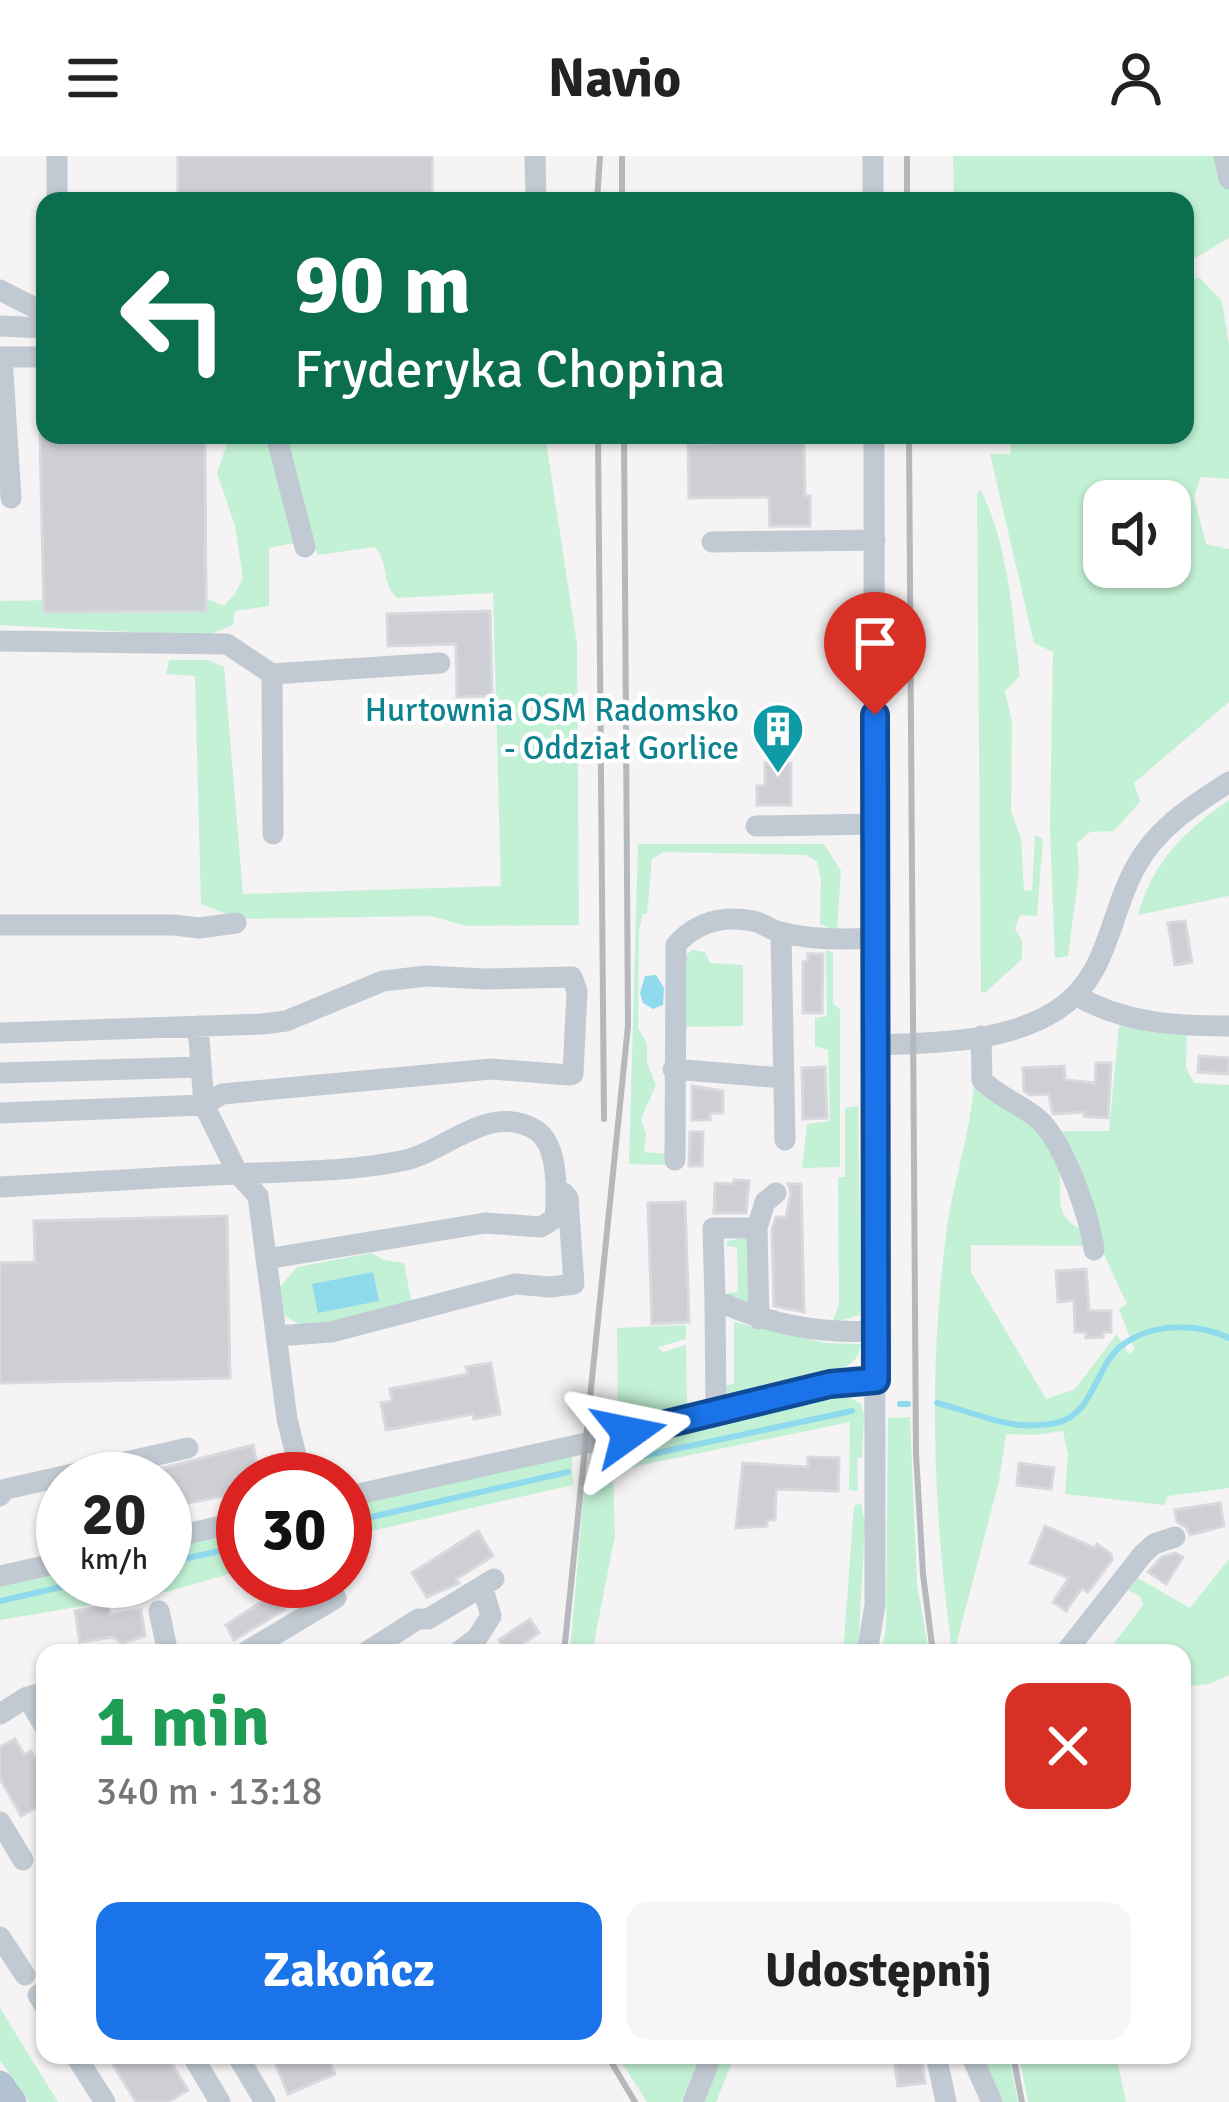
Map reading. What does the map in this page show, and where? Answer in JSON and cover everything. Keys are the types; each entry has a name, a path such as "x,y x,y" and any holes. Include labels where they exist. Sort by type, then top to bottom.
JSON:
{"main road":[{"path":"0,2084 13,2102"}],"street":[{"path":"57,156 57,192"},
{"path":"535,156 536,192"},
{"path":"873,156 873,192"},
{"path":"1224,156 1229,179"},
{"path":"0,290 36,308"},
{"path":"0,326 36,328"},
{"path":"11,498 1,357 36,356"},
{"path":"278,444 305,548"},
{"path":"868,1644 875,1605 874,444"},
{"path":"712,542 874,540"},
{"path":"0,641 227,644 272,674 440,663"},
{"path":"272,674 273,834"},
{"path":"877,1045 981,1036 1032,1022 1075,995 1105,953 1132,872 1145,851 1167,824 1229,782"},
{"path":"756,826 875,824"},
{"path":"675,1160 676,945 698,924 725,920 755,922 781,933 844,940 876,938"},
{"path":"0,925 199,928 236,923"},
{"path":"781,933 784,1140"},
{"path":"0,1033 286,1021 359,988 427,976 572,977 577,991 573,1074 491,1069 222,1094 204,1105 0,1113"},
{"path":"1075,995 1115,1014 1153,1024 1229,1026"},
{"path":"198,1026 204,1105 238,1174 258,1196 295,1452"},
{"path":"981,1036 982,1080 995,1094 1039,1119 1059,1144 1094,1250"},
{"path":"0,1073 199,1066"},
{"path":"673,1069 783,1078"},
{"path":"0,1187 402,1161 433,1151 484,1124 514,1123 539,1132 547,1145 555,1184 555,1218 541,1227 485,1223 266,1259"},
{"path":"276,1336 331,1332 515,1284 574,1284 568,1198 555,1184"},
{"path":"760,1319 757,1228 765,1202 776,1192"},
{"path":"716,1414 713,1228 757,1228"},
{"path":"715,1300 760,1319 823,1331 875,1331"},
{"path":"372,1491 830,1384 876,1380"},
{"path":"0,1496 6,1490 188,1448"},
{"path":"1072,1644 1143,1554 1154,1544 1175,1537"},
{"path":"0,1576 36,1568"},
{"path":"379,1644 488,1583 491,1616 470,1644"},
{"path":"259,1644 319,1608"},
{"path":"159,1611 166,1644"},
{"path":"0,1714 36,1694"},
{"path":"0,1822 23,1860"},
{"path":"0,1937 26,1975"},
{"path":"81,2064 104,2102"},
{"path":"197,2064 220,2102"},
{"path":"243,2064 266,2102"},
{"path":"693,2102 708,2064"},
{"path":"938,2064 946,2102"},
{"path":"974,2064 992,2102"}],"green space":[{"path":"953,156 1224,156 1229,162 1229,238 1194,259 1194,192 954,192"},
{"path":"1194,278 1200,278 1222,301 1229,345 1229,479 1201,477 1194,497 1206,544 1229,549 1229,702 1134,783 1140,802 1114,831 1090,832 1077,843 1079,872 1068,956 1055,958 1050,828 1053,652 1034,643 990,454 1011,454 1010,444 1194,444"},
{"path":"227,444 269,444 294,543 269,548 269,606 235,611 233,625 206,636 0,625 0,601 203,597 224,606 243,578 235,526 217,473"},
{"path":"285,444 546,444 577,644 579,925 466,926 431,916 240,919 201,904 195,676 166,674 169,660 207,660 224,667 243,894 501,886 493,593 397,598 375,547 318,555 306,528"},
{"path":"981,491 1004,558 1020,676 1005,691 1012,722 1011,811 1021,838 1024,891 1032,890 1035,835 1043,839 1037,916 1020,915 1015,929 1022,941 1022,959 986,992 981,992 977,492"},
{"path":"1229,800 1229,896 1138,915 1152,879 1172,849"},
{"path":"638,844 824,844 841,871 837,932 820,924 821,880 817,862 806,855 664,852 652,859 647,914 639,930 638,1028 647,1044 647,1063 656,1085 641,1119 646,1134 644,1152 668,1154 669,1165 629,1164"},
{"path":"692,950 705,952 710,963 743,965 743,1026 681,1027 681,960"},
{"path":"826,950 833,953 833,1003 840,1009 840,1167 802,1168 807,1124 830,1121 828,1050 815,1046 815,1018 827,1016"},
{"path":"1119,1026 1187,1031 1186,1068 1194,1083 1229,1085 1229,1488 1168,1496 1164,1505 1065,1494 1068,1454 1063,1431 1006,1434 999,1481 956,1644 948,1644 937,1487 937,1332 947,1228 974,1082 1042,1134 1059,1170 1062,1209 1073,1225 1086,1232 1091,1246 971,1245 971,1272 1046,1399 1075,1389 1117,1334 1128,1354 1135,1350 1119,1309 1127,1304 1058,1131 1109,1131"},
{"path":"858,1106 861,1307 860,1315 832,1323 839,1305 838,1177 845,1177 845,1108"},
{"path":"749,1237 749,1303 740,1304 737,1297 728,1298 728,1293 738,1292 737,1247 727,1246 727,1241"},
{"path":"372,1253 404,1263 412,1304 305,1328 284,1315 280,1287 297,1267"},
{"path":"734,1322 825,1343 861,1344 856,1358 841,1368 728,1396 722,1386 734,1384"},
{"path":"686,1325 686,1339 658,1347 663,1352 686,1345 687,1405 618,1422 617,1328"},
{"path":"846,1396 861,1404 864,1415 858,1491 849,1490 850,1422 613,1471 615,1535 594,1644 571,1644 585,1478 605,1472 601,1451"},
{"path":"910,1417 917,1584 927,1644 883,1644 888,1418"},
{"path":"572,1456 573,1485 372,1531 372,1501"},
{"path":"861,1503 865,1524 858,1644 844,1644 854,1506"},
{"path":"216,1537 216,1578 192,1585 192,1542"},
{"path":"1229,1559 1229,1675 1191,1686 1191,1644 1114,1644 1143,1605 1140,1596 1124,1588 1136,1577 1190,1608"},
{"path":"36,1577 36,1608 71,1608 0,1620 0,1585"},
{"path":"0,2008 58,2102 29,2102 0,2060"},
{"path":"623,2064 697,2064 681,2102 647,2102"},
{"path":"718,2064 731,2064 716,2102 702,2102"},
{"path":"983,2064 1011,2064 1018,2102 999,2102"},
{"path":"1021,2064 1118,2064 1126,2102 1028,2102"}],"water":[{"path":"656,975 664,988 663,1005 653,1009 643,1003 640,993 645,976"},
{"path":"373,1272 379,1301 318,1313 312,1284"}],"building":[{"path":"178,156 432,156 432,192 178,192"},
{"path":"40,444 205,444 206,611 44,612"},
{"path":"688,444 804,444 810,526 770,526 769,497 689,498"},
{"path":"490,611 492,696 457,697 456,644 388,646 387,614"},
{"name":"Hurtownia OSM Radomsko - Oddział Gorlice","path":"765,763 791,763 791,805 757,805 757,786 765,786"},
{"path":"1185,921 1192,962 1175,965 1168,923"},
{"path":"808,954 823,954 822,1013 803,1013 803,962 808,961"},
{"path":"1199,1056 1229,1058 1229,1074 1198,1072"},
{"path":"1096,1063 1111,1063 1108,1118 1084,1116 1084,1112 1053,1114 1049,1094 1024,1091 1023,1068 1064,1066 1065,1080 1095,1083"},
{"path":"825,1067 827,1118 803,1119 802,1068"},
{"path":"692,1086 723,1091 723,1113 710,1113 710,1120 692,1120"},
{"path":"690,1132 703,1132 702,1166 689,1166"},
{"path":"734,1180 749,1181 746,1213 714,1213 715,1183 733,1184"},
{"path":"788,1184 801,1184 804,1312 774,1306 772,1230 776,1217 786,1217"},
{"path":"685,1202 689,1322 652,1324 648,1203"},
{"path":"227,1216 230,1378 0,1383 0,1263 35,1262 34,1221"},
{"path":"1086,1269 1089,1311 1111,1311 1111,1332 1103,1332 1103,1337 1086,1338 1086,1332 1075,1332 1074,1300 1058,1302 1056,1271"},
{"path":"491,1363 500,1414 474,1419 473,1414 386,1430 381,1403 392,1401 390,1389 468,1374 466,1367"},
{"path":"253,1445 254,1452 226,1452"},
{"path":"216,1454 216,1498 192,1502 192,1461"},
{"path":"808,1457 839,1458 838,1491 776,1489 775,1520 767,1520 767,1526 736,1528 743,1463 808,1467"},
{"path":"1019,1463 1054,1468 1051,1489 1017,1485"},
{"path":"1220,1503 1224,1526 1190,1535 1177,1522 1175,1510"},
{"path":"1045,1526 1095,1548 1097,1544 1111,1554 1112,1560 1088,1592 1082,1588 1066,1611 1053,1602 1069,1578 1030,1563"},
{"path":"478,1531 493,1556 456,1579 459,1583 427,1597 412,1573"},
{"path":"1175,1553 1183,1557 1166,1584 1148,1572 1162,1557"},
{"path":"108,1608 110,1615 141,1610 145,1636 122,1643 113,1637 80,1642 75,1611"},
{"path":"252,1608 284,1610 234,1640 226,1625"},
{"path":"530,1619 539,1633 522,1644 499,1640"},
{"path":"15,1739 24,1755 31,1751 36,1760 36,1808 21,1816 0,1778 0,1747"},
{"path":"113,2064 172,2064 188,2090 168,2102 136,2102"},
{"path":"276,2064 330,2064 335,2074 288,2094"},
{"path":"895,2064 922,2064 925,2083 898,2086"}],"waterway":[{"path":"937,1403 1010,1424 1056,1423 1078,1411 1112,1355 1133,1338 1174,1327 1203,1329 1229,1338"},
{"path":"900,1404 908,1404"},
{"path":"606,1464 852,1411"},
{"path":"372,1517 568,1472"},
{"path":"192,1557 216,1552"},
{"path":"0,1601 36,1593"}],"railway":[{"path":"598,192 600,156"},
{"path":"622,156 622,192"},
{"path":"907,156 907,192"},
{"path":"598,444 604,1119"},
{"path":"565,1644 628,1026 624,444"},
{"path":"909,444 916,1454 932,1644"},
{"path":"612,2064 635,2102"},
{"path":"1015,2064 1022,2102"}],"place":[{"name":"Hurtownia OSM Radomsko - Oddział Gorlice","path":"778,775"}],"route":[{"path":"629,1433 830,1384 876,1380 875,715"}]}
